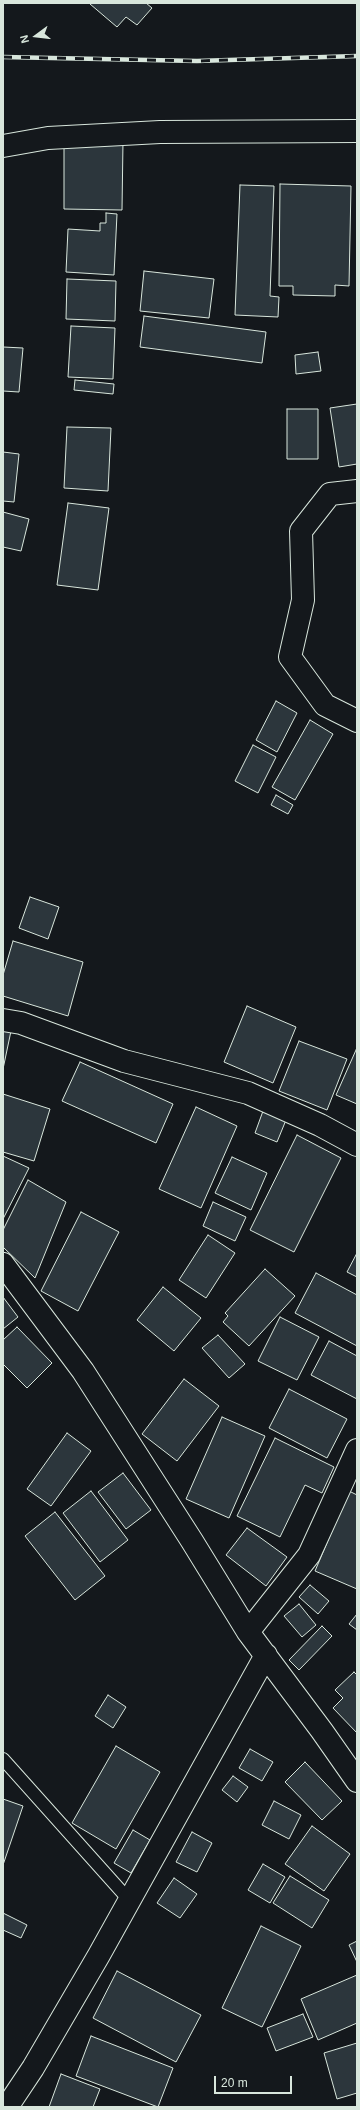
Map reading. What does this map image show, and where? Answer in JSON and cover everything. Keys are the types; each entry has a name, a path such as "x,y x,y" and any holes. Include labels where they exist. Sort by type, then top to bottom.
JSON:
{"street":[{"path":"3,146 48,138 160,132 357,131"},
{"path":"357,491 330,494 301,531 303,600 290,657 326,705 357,721"},
{"path":"3,1020 21,1023 124,1061 248,1093 320,1125 357,1145"},
{"path":"3,1264 83,1370 248,1632 356,1777"},
{"path":"248,1632 309,1554 357,1450"},
{"path":"7,2107 33,2068 130,1901 266,1656"}],"lane":[{"path":"3,1759 130,1901"}],"building":[{"path":"146,3 152,8 137,25 126,17 117,27 90,4"},
{"path":"64,140 123,141 122,210 64,209"},
{"path":"280,184 351,186 349,286 335,285 335,296 293,295 293,286 279,286"},
{"path":"240,185 274,186 270,296 279,297 278,317 235,315"},
{"path":"106,213 117,214 114,275 66,272 68,229 100,231 100,223 106,223"},
{"path":"144,271 214,279 209,318 140,311"},
{"path":"67,279 116,281 115,321 66,319"},
{"path":"144,316 266,332 262,363 140,347"},
{"path":"71,326 115,328 113,379 68,377"},
{"path":"3,347 23,348 19,392 3,391"},
{"path":"318,352 321,371 296,374 295,355"},
{"path":"75,380 114,384 113,394 74,390"},
{"path":"357,404 357,464 339,467 330,408"},
{"path":"287,409 318,409 318,459 287,459"},
{"path":"67,427 111,428 108,491 64,488"},
{"path":"3,452 19,454 14,502 3,501"},
{"path":"68,503 109,508 98,590 57,585"},
{"path":"3,512 29,519 21,551 3,547"},
{"path":"276,701 297,713 277,752 256,740"},
{"path":"310,720 333,734 295,800 272,787"},
{"path":"253,745 276,757 258,793 235,781"},
{"path":"276,795 293,805 288,814 271,805"},
{"path":"30,897 59,907 48,939 19,928"},
{"path":"13,941 83,962 68,1016 3,996 3,975"},
{"path":"247,1006 296,1027 273,1083 224,1062"},
{"path":"3,1029 11,1031 3,1069"},
{"path":"299,1041 347,1059 327,1110 279,1091"},
{"path":"356,1050 357,1051 357,1104 336,1095"},
{"path":"80,1062 173,1104 156,1143 62,1101"},
{"path":"3,1094 50,1109 34,1161 3,1152"},
{"path":"196,1107 237,1126 201,1208 159,1189"},
{"path":"263,1111 286,1120 277,1142 255,1133"},
{"path":"297,1135 341,1158 294,1252 250,1230"},
{"path":"3,1156 29,1168 3,1219"},
{"path":"232,1157 267,1173 251,1210 215,1193"},
{"path":"28,1180 66,1202 35,1278 3,1247 3,1230"},
{"path":"213,1202 246,1217 235,1241 203,1226"},
{"path":"81,1212 119,1232 78,1311 41,1291"},
{"path":"208,1235 235,1253 206,1298 179,1280"},
{"path":"357,1253 357,1277 347,1272"},
{"path":"265,1269 295,1296 249,1346 223,1322 228,1316 225,1313"},
{"path":"316,1273 357,1295 357,1346 295,1313"},
{"path":"163,1287 201,1318 174,1351 137,1320"},
{"path":"3,1297 18,1317 3,1329"},
{"path":"280,1317 319,1337 297,1380 258,1361"},
{"path":"17,1327 52,1363 27,1388 3,1364 3,1340"},
{"path":"218,1335 245,1364 229,1378 202,1348"},
{"path":"329,1341 357,1356 357,1399 311,1375"},
{"path":"184,1379 219,1406 177,1461 142,1434"},
{"path":"289,1389 347,1419 327,1458 269,1428"},
{"path":"222,1417 265,1436 229,1518 186,1499"},
{"path":"67,1433 91,1451 51,1506 27,1489"},
{"path":"275,1438 334,1467 322,1493 305,1485 280,1537 237,1516"},
{"path":"123,1473 151,1510 126,1529 98,1492"},
{"path":"91,1491 128,1540 100,1562 63,1513"},
{"path":"349,1491 357,1495 357,1589 315,1571"},
{"path":"55,1512 105,1576 75,1600 25,1536"},
{"path":"247,1528 287,1557 266,1586 226,1555"},
{"path":"310,1585 329,1601 318,1614 299,1597"},
{"path":"299,1604 316,1625 302,1637 284,1616"},
{"path":"357,1614 357,1630 349,1624"},
{"path":"322,1626 332,1636 299,1670 289,1660"},
{"path":"354,1672 357,1675 357,1733 333,1708 343,1698 335,1690"},
{"path":"108,1695 126,1707 113,1728 95,1716"},
{"path":"116,1746 160,1772 116,1849 72,1823"},
{"path":"250,1749 273,1762 262,1781 239,1768"},
{"path":"305,1762 342,1801 322,1820 285,1782"},
{"path":"233,1776 248,1787 237,1802 222,1790"},
{"path":"3,1799 23,1806 3,1865"},
{"path":"274,1801 301,1815 289,1839 262,1825"},
{"path":"312,1826 350,1854 324,1891 285,1864"},
{"path":"133,1830 150,1840 131,1873 114,1863"},
{"path":"192,1832 212,1843 197,1872 176,1862"},
{"path":"263,1864 285,1877 270,1903 248,1890"},
{"path":"290,1876 329,1900 312,1928 273,1903"},
{"path":"174,1878 197,1894 180,1918 157,1903"},
{"path":"3,1913 27,1925 21,1938 3,1930"},
{"path":"261,1926 301,1946 262,2027 222,2008"},
{"path":"357,1941 357,1962 349,1945"},
{"path":"117,1971 201,2015 176,2062 93,2018"},
{"path":"357,1975 357,2023 318,2040 301,1999"},
{"path":"303,2014 313,2037 276,2051 267,2028"},
{"path":"91,2036 173,2068 158,2107 76,2076"},
{"path":"357,2043 357,2093 337,2099 324,2053"},
{"path":"61,2074 100,2089 93,2107 49,2107"}],"railway":[{"path":"3,57 197,61 357,56"}]}
